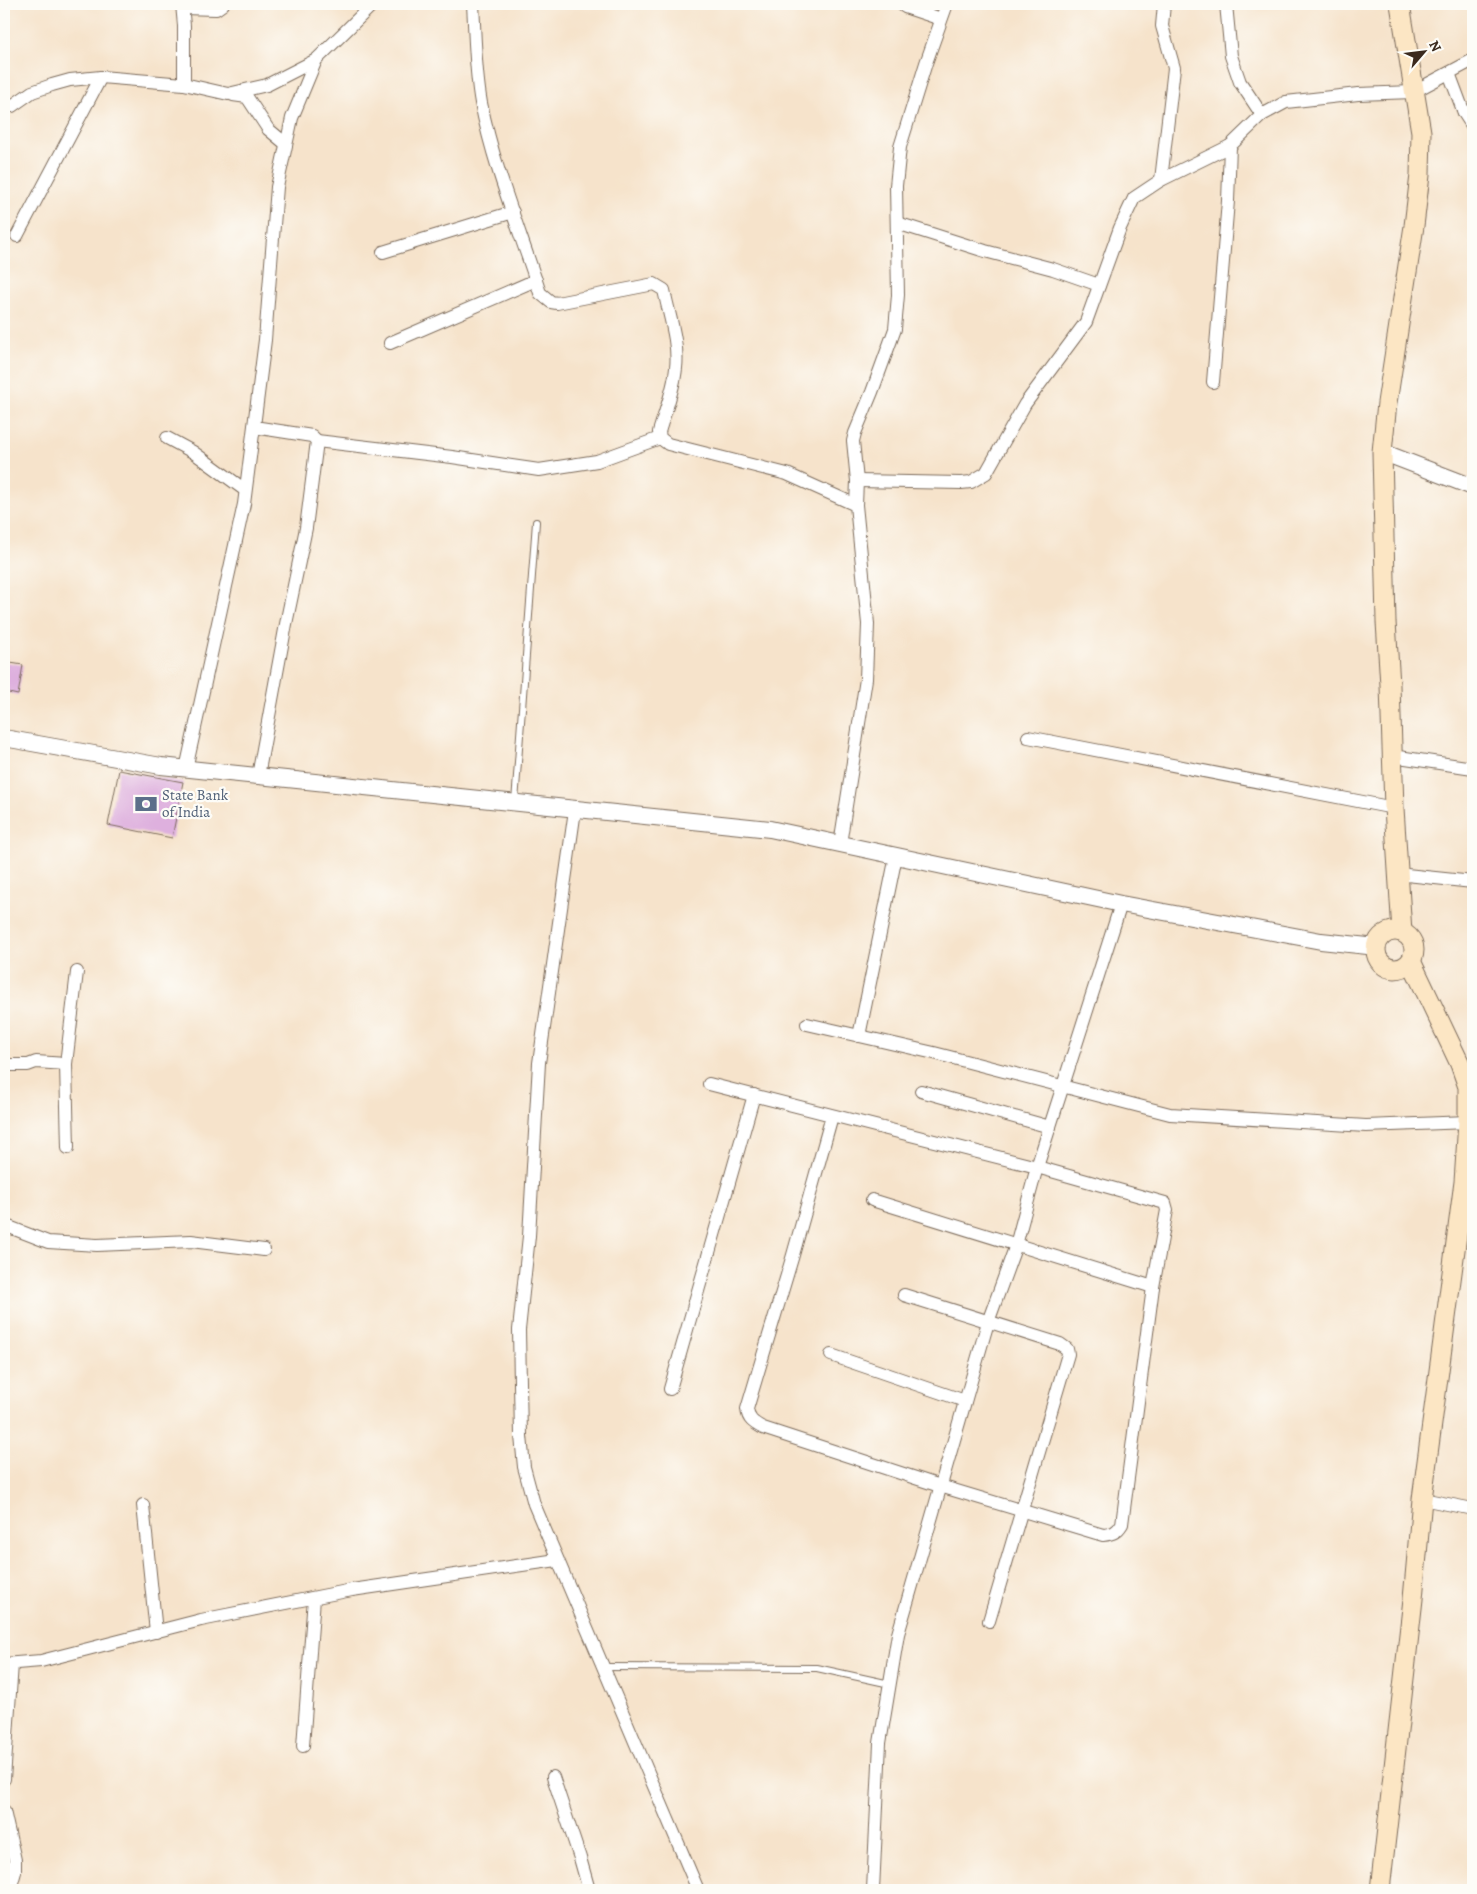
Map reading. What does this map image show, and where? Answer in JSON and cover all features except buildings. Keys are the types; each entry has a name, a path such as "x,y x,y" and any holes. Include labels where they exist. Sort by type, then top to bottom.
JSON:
{"main road":[{"path":"1400,4 1421,132 1420,175 1414,226 1387,403 1382,452 1382,529 1397,874 1402,932"},
{"path":"1380,1890 1413,1599 1422,1499 1463,1191 1471,1090 1411,960 1414,947 1408,935 1402,932 1391,931 1381,937 1377,947 1379,959 1389,967 1401,968 1411,960"}],"street":[{"path":"184,84 183,6 216,9 223,4"},
{"path":"473,4 475,57 481,102 491,145 540,293 551,302 557,303 654,284 664,290 676,350 677,366 659,432 660,438 668,444 788,474 856,505"},
{"path":"901,4 942,19"},
{"path":"840,844 866,679 868,624 856,505 857,481 853,441 896,329 898,295 896,186 900,148 926,63 947,4"},
{"path":"1161,180 1174,68 1162,26 1164,4"},
{"path":"1226,4 1231,56 1240,82 1262,115"},
{"path":"228,94 266,85 316,60 368,5"},
{"path":"186,769 245,490 265,340 277,187 292,118 316,60"},
{"path":"857,481 961,483 971,482 986,473 1025,404 1086,322 1120,228 1134,198 1161,180 1230,146 1262,115 1286,102 1358,94 1413,92 1473,60"},
{"path":"1449,72 1464,113 1473,127"},
{"path":"4,118 8,107 32,92 70,80 101,76 184,84 246,97 268,129 286,144"},
{"path":"16,236 101,76"},
{"path":"1212,382 1228,201 1230,146"},
{"path":"383,252 514,212"},
{"path":"897,223 985,251 1053,269 1099,285"},
{"path":"390,343 536,280"},
{"path":"254,427 312,436 317,442 452,457 539,470 597,461 660,438"},
{"path":"167,438 193,452 245,490"},
{"path":"258,776 306,528 317,442"},
{"path":"1382,452 1473,487"},
{"path":"1028,737 1394,808"},
{"path":"4,738 186,769 770,829 1121,904 1321,941 1377,947"},
{"path":"1392,756 1473,768"},
{"path":"575,810 539,1063 529,1236 519,1330 521,1436 524,1467 534,1504 557,1560 698,1890"},
{"path":"859,1036 896,856"},
{"path":"1397,874 1473,882"},
{"path":"873,1890 880,1744 898,1634 988,1322 1016,1245 1037,1167 1121,904"},
{"path":"68,1148 66,1064 77,972"},
{"path":"807,1024 934,1052 1170,1114 1366,1126 1468,1122"},
{"path":"4,1065 28,1065 36,1062 66,1064"},
{"path":"709,1084 1037,1167 1165,1203 1167,1210 1152,1287 1122,1524 1118,1530 1111,1534 1103,1535 940,1486 763,1428 754,1423 748,1416 747,1409 832,1116"},
{"path":"921,1091 1050,1127"},
{"path":"670,1389 754,1096"},
{"path":"872,1200 1152,1287"},
{"path":"4,1225 48,1242 96,1245 191,1242 264,1250"},
{"path":"904,1294 1060,1344 1067,1349 1068,1354 989,1621"},
{"path":"831,1355 965,1401"},
{"path":"1422,1499 1473,1508"},
{"path":"143,1505 156,1632"},
{"path":"4,1779 8,1664 41,1661 201,1620 352,1590 557,1560"},
{"path":"303,1746 314,1598"},
{"path":"553,1776 589,1890"},
{"path":"4,1811 16,1872 10,1890"}],"lane":[{"path":"514,804 536,522"},
{"path":"603,1668 817,1668 890,1684"}],"place":[{"name":"State Bank of India","path":"146,804"}]}
